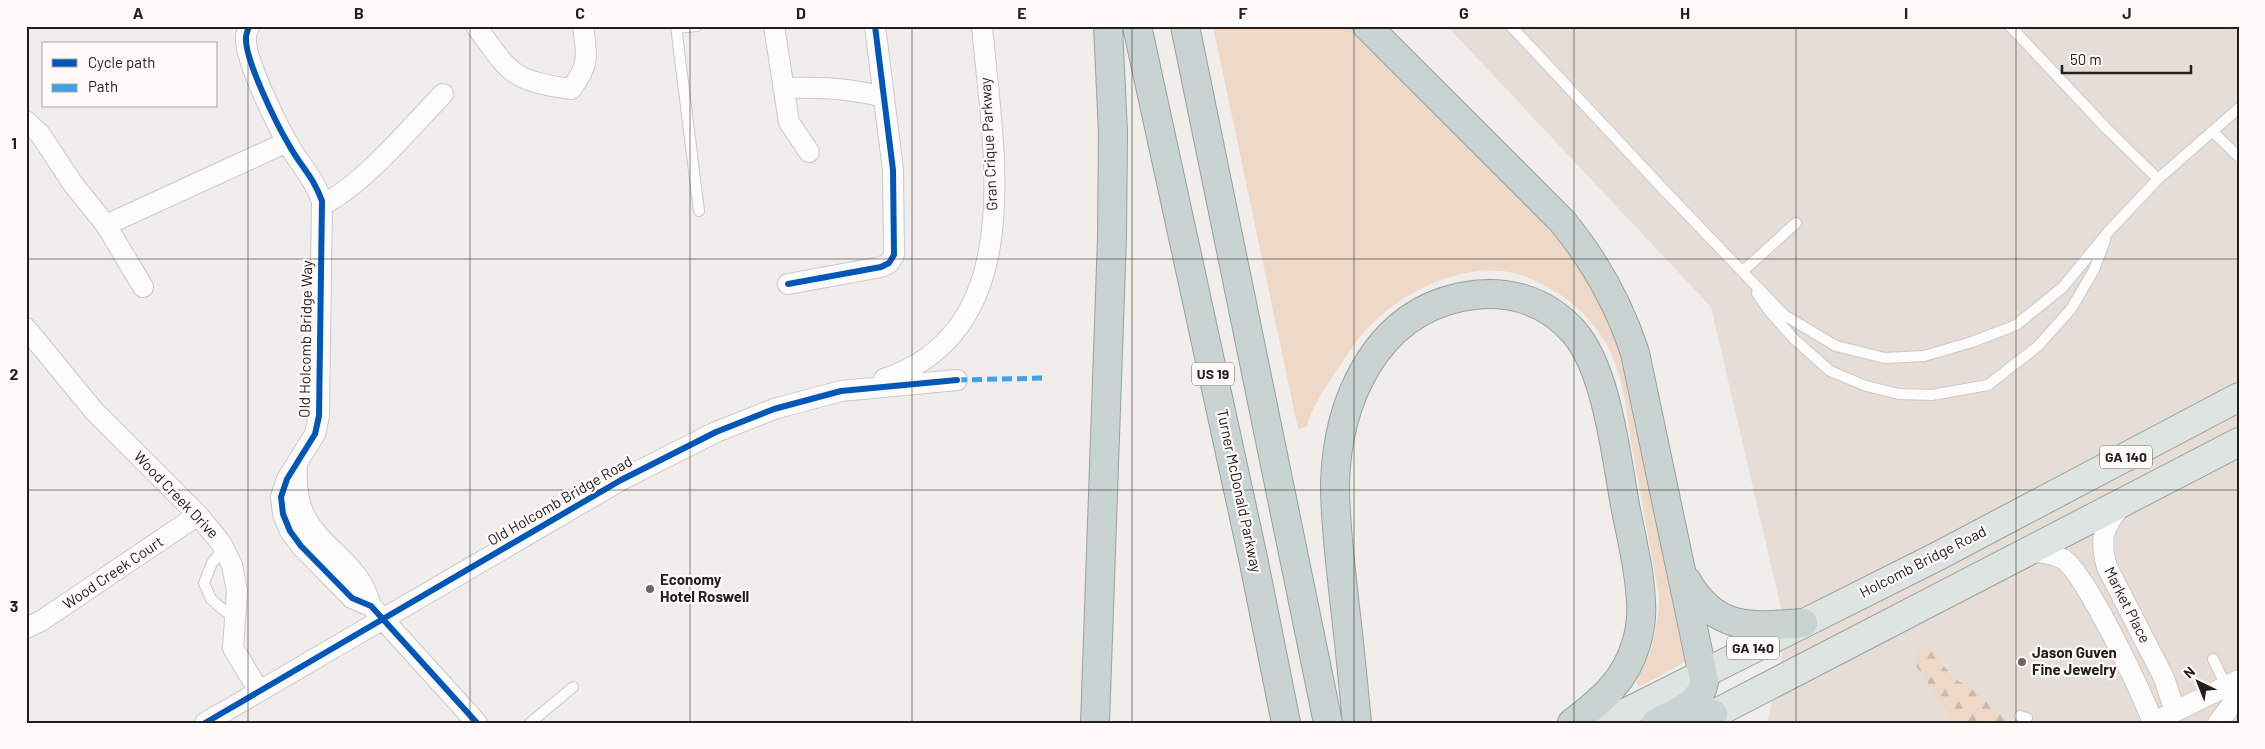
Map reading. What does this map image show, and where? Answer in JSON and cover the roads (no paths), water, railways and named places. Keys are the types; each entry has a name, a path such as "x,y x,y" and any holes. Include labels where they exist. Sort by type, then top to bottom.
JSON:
{"highway":[{"path":"1095,723 1112,237 1113,133 1108,26"},
{"name":"Turner McDonald Parkway","path":"1138,26 1253,558 1286,723"},
{"name":"US 19","path":"1185,26 1328,723"},
{"path":"1367,26 1562,221 1583,246 1599,272 1623,319 1635,353 1703,673 1703,688 1697,698 1656,723"},
{"path":"1357,723 1336,500 1338,449 1351,400 1369,360 1396,329 1419,314 1444,302 1471,295 1491,293 1525,299 1548,309 1566,324 1583,344 1594,368 1603,399 1630,529 1642,605 1636,646 1627,667 1614,686 1596,704 1572,723"},
{"path":"1678,561 1686,579 1700,601 1712,612 1726,620 1751,626 1803,623"}],"main road":[{"name":"Holcomb Bridge Road","path":"1605,723 2005,521 2239,397"},
{"name":"GA 140","path":"1703,720 2239,442"}],"street":[{"name":"Old Holcomb Bridge Way","path":"249,26 246,37 247,49 272,114 287,142 316,183 322,205 320,406 315,434 286,479 281,497 283,514 290,531 301,546 352,598 377,613"},
{"path":"476,26 504,65 519,78 535,84 571,89 583,74 587,55 583,26"},
{"path":"774,26 789,122 809,152"},
{"path":"788,284 881,267 892,260 895,250 894,180 875,26"},
{"name":"Gran Crique Parkway","path":"841,391 890,377 928,357 956,331 968,314 980,290 988,257 994,198 992,134 982,26"},
{"path":"783,88 831,87 884,96"},
{"path":"322,205 335,199 355,184 443,94"},
{"path":"26,121 40,134 73,184 106,226 143,287"},
{"path":"106,226 287,142"},
{"name":"Wood Creek Drive","path":"26,328 94,411 198,515 224,548 232,564 237,591 233,648 259,691"},
{"name":"Old Holcomb Bridge Road","path":"205,723 259,691 377,613 655,461 754,416 841,391 957,380"},
{"name":"Market Place","path":"2125,501 2108,522 2102,537 2103,552 2107,567 2164,678 2175,711"},
{"name":"Wood Creek Court","path":"26,628 41,621 198,515"},
{"name":"Market Place","path":"2026,552 2044,553 2063,559 2081,578 2138,687 2153,722"},
{"path":"377,613 477,723"},
{"path":"2153,722 2235,687"},
{"path":"2218,723 2235,687"}],"lane":[{"path":"697,26 677,27 699,211"},
{"path":"1511,26 1784,314 1836,346 1885,358 1924,356 1972,342 2016,325 2062,287 2108,232 2158,179 2239,108"},
{"path":"2010,26 2106,128 2158,179"},
{"path":"2213,132 2239,157"},
{"path":"1743,271 1796,223"},
{"path":"1743,271 1769,312 1794,339 1830,371 1874,388 1899,394 1932,395 1988,385 2038,346 2071,309 2094,270 2108,232"},
{"path":"224,548 212,563 204,583 211,599 234,619"},
{"path":"2213,659 2235,687"},
{"path":"530,723 573,687"}],"place":[{"name":"Economy Hotel Roswell","path":"650,589"},
{"name":"Jason Guven Fine Jewelry","path":"2022,662"}]}
